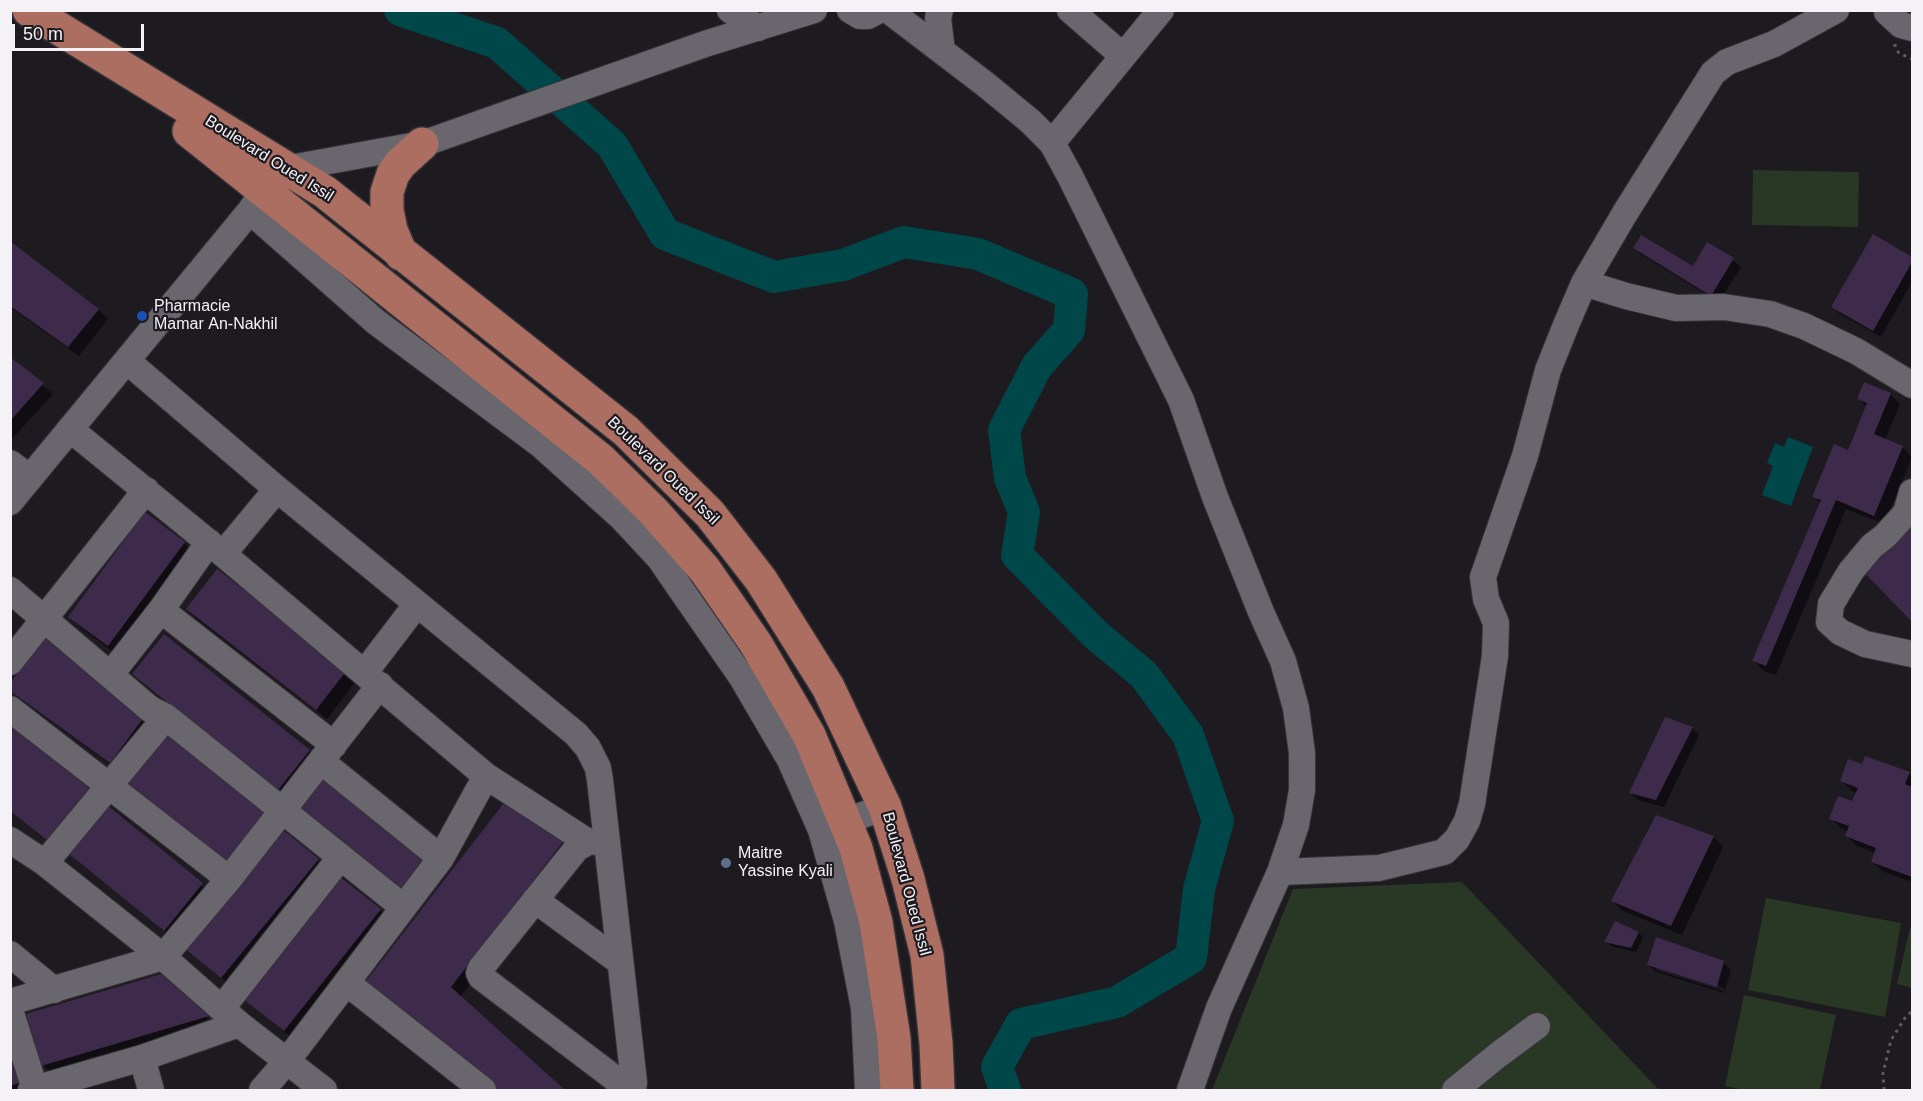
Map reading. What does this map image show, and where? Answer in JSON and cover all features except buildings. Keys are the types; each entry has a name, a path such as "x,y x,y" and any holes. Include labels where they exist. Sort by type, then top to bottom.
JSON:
{"main road":[{"name":"Boulevard Oued Issil","path":"29,10 75,40 266,190 549,434 601,460 653,511 705,570 787,694 809,735 833,826 856,849 876,922 894,1038 897,1090"},
{"path":"401,254 391,230 387,210 387,192 393,174 400,164 422,144"},
{"name":"Boulevard Oued Issil","path":"266,190 325,192 626,430 710,514 761,580 828,687 871,773 885,807 908,879 927,955 936,1042 938,1090"}],"street":[{"path":"730,10 758,28"},
{"path":"10,502 20,471 70,429 266,190 456,133 705,45 814,10"},
{"path":"850,10 860,16 868,16 879,10"},
{"path":"888,10 985,84 1052,143 1181,400 1219,508 1283,662 1296,708 1302,753 1302,790 1296,825 1280,872 1219,1008 1190,1090"},
{"path":"940,10 938,18 942,51"},
{"path":"1070,10 1123,56"},
{"path":"1052,143 1161,10"},
{"path":"1280,872 1378,868 1444,852 1457,839 1467,821 1472,804 1497,637 1496,623 1484,588 1485,568 1525,456 1548,370 1584,284 1625,213 1713,73 1727,62 1774,44 1836,10"},
{"path":"1887,10 1901,25 1912,28"},
{"path":"1584,284 1676,308 1724,307 1770,314 1804,326 1856,351 1912,385"},
{"path":"126,361 277,489 576,734 588,748 598,768 600,780 597,842 620,962 634,1082 632,1090 481,977 479,973 576,848 597,842"},
{"path":"549,434 581,396"},
{"path":"70,429 373,678 486,776 597,842"},
{"path":"111,674 160,610 216,548 277,489"},
{"path":"10,662 146,490"},
{"path":"1912,492 1906,513 1901,520 1872,546 1851,571 1831,604 1829,622 1840,632 1865,644 1912,654"},
{"path":"10,590 150,709 166,717 404,907"},
{"path":"10,1002 163,957 229,879 328,753 417,603"},
{"path":"160,610 328,753 441,858"},
{"path":"10,709 229,879"},
{"path":"45,863 166,717"},
{"path":"262,1090 287,1061 441,858 486,776"},
{"path":"868,1090 868,1046 864,1008 847,921 833,826 885,807"},
{"path":"10,840 45,863 163,957 230,1016 324,1090"},
{"path":"10,1010 33,1090 141,1058 230,1016 340,858"},
{"path":"535,900 620,962"},
{"path":"10,954 54,990"},
{"path":"347,983 480,1090"},
{"path":"1455,1090 1537,1026"},
{"path":"141,1058 151,1090"}],"path":[{"path":"1884,1090 1883,1073 1891,1040 1912,1011"}],"green space":[{"path":"1753,170 1859,172 1858,227 1752,225"},
{"path":"1462,882 1659,1090 1212,1090 1293,889"},
{"path":"1766,898 1901,923 1885,1017 1748,990"},
{"path":"1910,928 1912,928 1912,988 1897,984"},
{"path":"1744,995 1836,1015 1820,1090 1744,1090 1725,1086"}],"water":[{"path":"1788,437 1813,447 1791,506 1762,495 1773,466 1767,463 1775,443 1784,447"}],"waterway":[{"path":"400,10 497,43 612,145 665,234 774,277 843,265 904,242 978,254 1072,294 1069,330 1037,366 1004,430 1010,478 1024,512 1017,555 1096,635 1144,675 1188,735 1218,821 1199,889 1191,958 1117,1002 1021,1024 997,1067 1005,1090"}],"place":[{"name":"Pharmacie Mamar An-Nakhil","path":"142,316"},
{"name":"Maitre Yassine Kyali","path":"726,863"}]}
